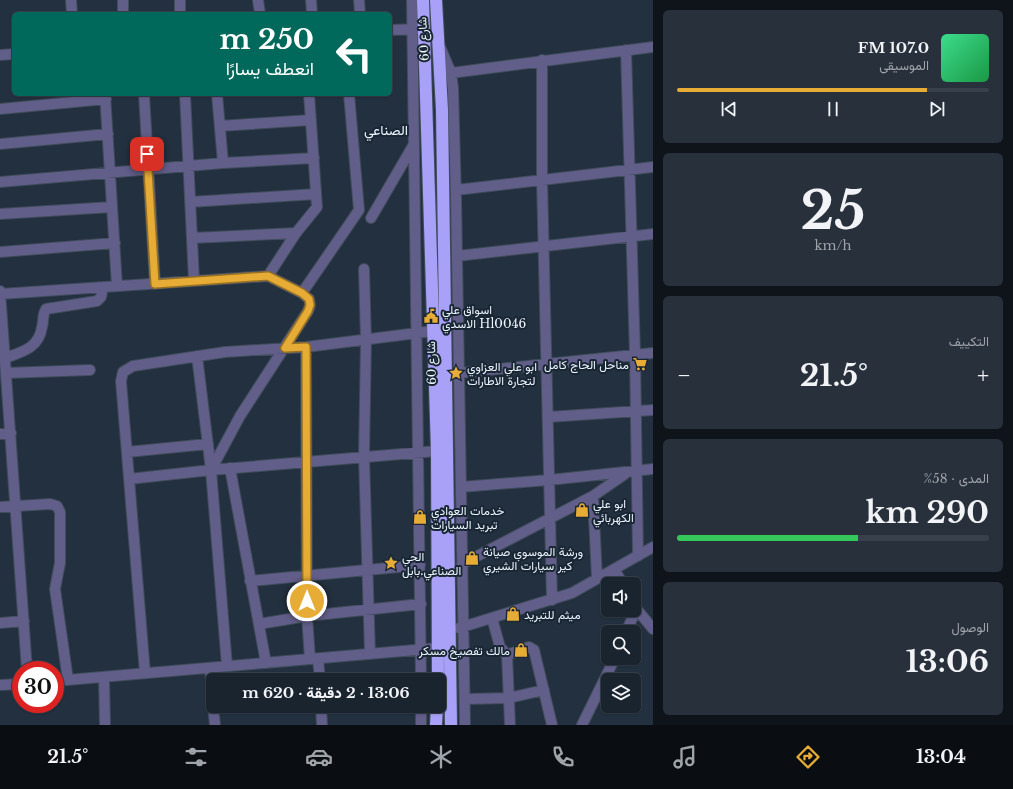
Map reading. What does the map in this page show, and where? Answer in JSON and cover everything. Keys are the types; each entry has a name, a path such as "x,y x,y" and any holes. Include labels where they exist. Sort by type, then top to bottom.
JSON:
{"highway":[{"name":"شارع 60","path":"423,0 418,29 420,103 433,331 437,451 438,673"},
{"name":"شارع 60","path":"436,0 442,110 451,725"},
{"path":"436,725 437,713"}],"street":[{"path":"71,0 72,12"},
{"path":"123,0 123,12"},
{"path":"180,0 180,12"},
{"path":"258,0 260,12"},
{"path":"311,0 312,12"},
{"path":"359,0 360,12"},
{"path":"392,30 418,29 412,0"},
{"path":"437,37 451,73 456,190 462,564 466,699 465,725"},
{"path":"451,73 653,46"},
{"path":"626,50 636,412 632,472 638,556"},
{"path":"0,55 12,54"},
{"path":"542,60 542,180 552,600"},
{"path":"144,96 155,284"},
{"path":"185,96 194,281"},
{"path":"217,96 223,163"},
{"path":"268,276 296,233 317,206 309,96"},
{"path":"302,293 359,210 349,96"},
{"path":"0,109 105,97 117,286"},
{"path":"420,103 414,144 421,673"},
{"path":"220,126 311,120"},
{"path":"0,144 108,134"},
{"path":"371,218 414,144"},
{"path":"0,182 223,163 314,158"},
{"path":"456,190 653,167"},
{"path":"190,202 316,194"},
{"path":"0,214 112,207"},
{"path":"192,238 296,233"},
{"path":"457,256 653,234"},
{"path":"0,252 115,243"},
{"path":"364,269 366,341 364,456 370,654"},
{"path":"0,294 268,276 302,293 309,299 310,305 285,348 240,416 211,470"},
{"path":"5,358 28,350 37,342 42,327 43,313 46,308 97,301 101,297 103,287"},
{"path":"0,291 6,373 4,398 11,433 26,661"},
{"path":"145,673 121,381 123,372 133,366 225,352 306,347 366,341 433,331"},
{"path":"306,347 308,616 314,659 318,673"},
{"path":"459,373 653,353"},
{"path":"197,356 211,470 227,666"},
{"path":"6,373 90,370"},
{"path":"548,416 653,410"},
{"path":"0,434 11,433"},
{"path":"127,452 208,444"},
{"path":"129,479 307,461 437,451"},
{"path":"230,468 266,663"},
{"path":"461,486 550,480 653,469"},
{"path":"462,564 593,496 632,472"},
{"path":"593,496 597,578"},
{"path":"0,506 50,504 57,506 60,512 60,564 55,589 68,680"},
{"path":"449,630 572,593 653,547"},
{"path":"250,581 307,577 420,565"},
{"path":"614,569 619,577"},
{"path":"258,624 308,616 421,604"},
{"path":"641,615 653,629"},
{"path":"492,618 500,647 507,655 510,725"},
{"path":"0,624 24,620"},
{"path":"507,655 529,647 534,650 552,725"},
{"path":"64,680 438,648"},
{"path":"582,725 612,665"},
{"path":"210,668 210,673"},
{"path":"104,677 105,725"},
{"path":"0,685 12,684"},
{"path":"466,699 509,698 544,690"},
{"path":"214,713 215,725"},
{"path":"321,713 322,725"},
{"path":"421,713 421,725"}],"place":[{"name":"اسواق علي الاسدي Hl0046","path":"431,316"},
{"name":"مناحل الحاج كامل","path":"640,364"},
{"name":"ابو علي العزاوي لتجارة الاطارات","path":"456,373"},
{"name":"ابو علي الكهربائي","path":"582,510"},
{"name":"خدمات العوادي تبريد السيارات","path":"420,517"},
{"name":"ورشة الموسوي صيانة كير سيارات الشيري","path":"472,558"},
{"name":"الحي الصناعي.بابل","path":"391,563"},
{"name":"ميثم للتبريد","path":"513,614"},
{"name":"مالك تفصيخ مسكر","path":"521,650"}],"district":[{"name":"الصناعي","path":"386,130"}],"route":[{"path":"147,154 155,284 268,276 302,293 309,299 310,305 308,311 285,348 306,347 307,601"}]}
